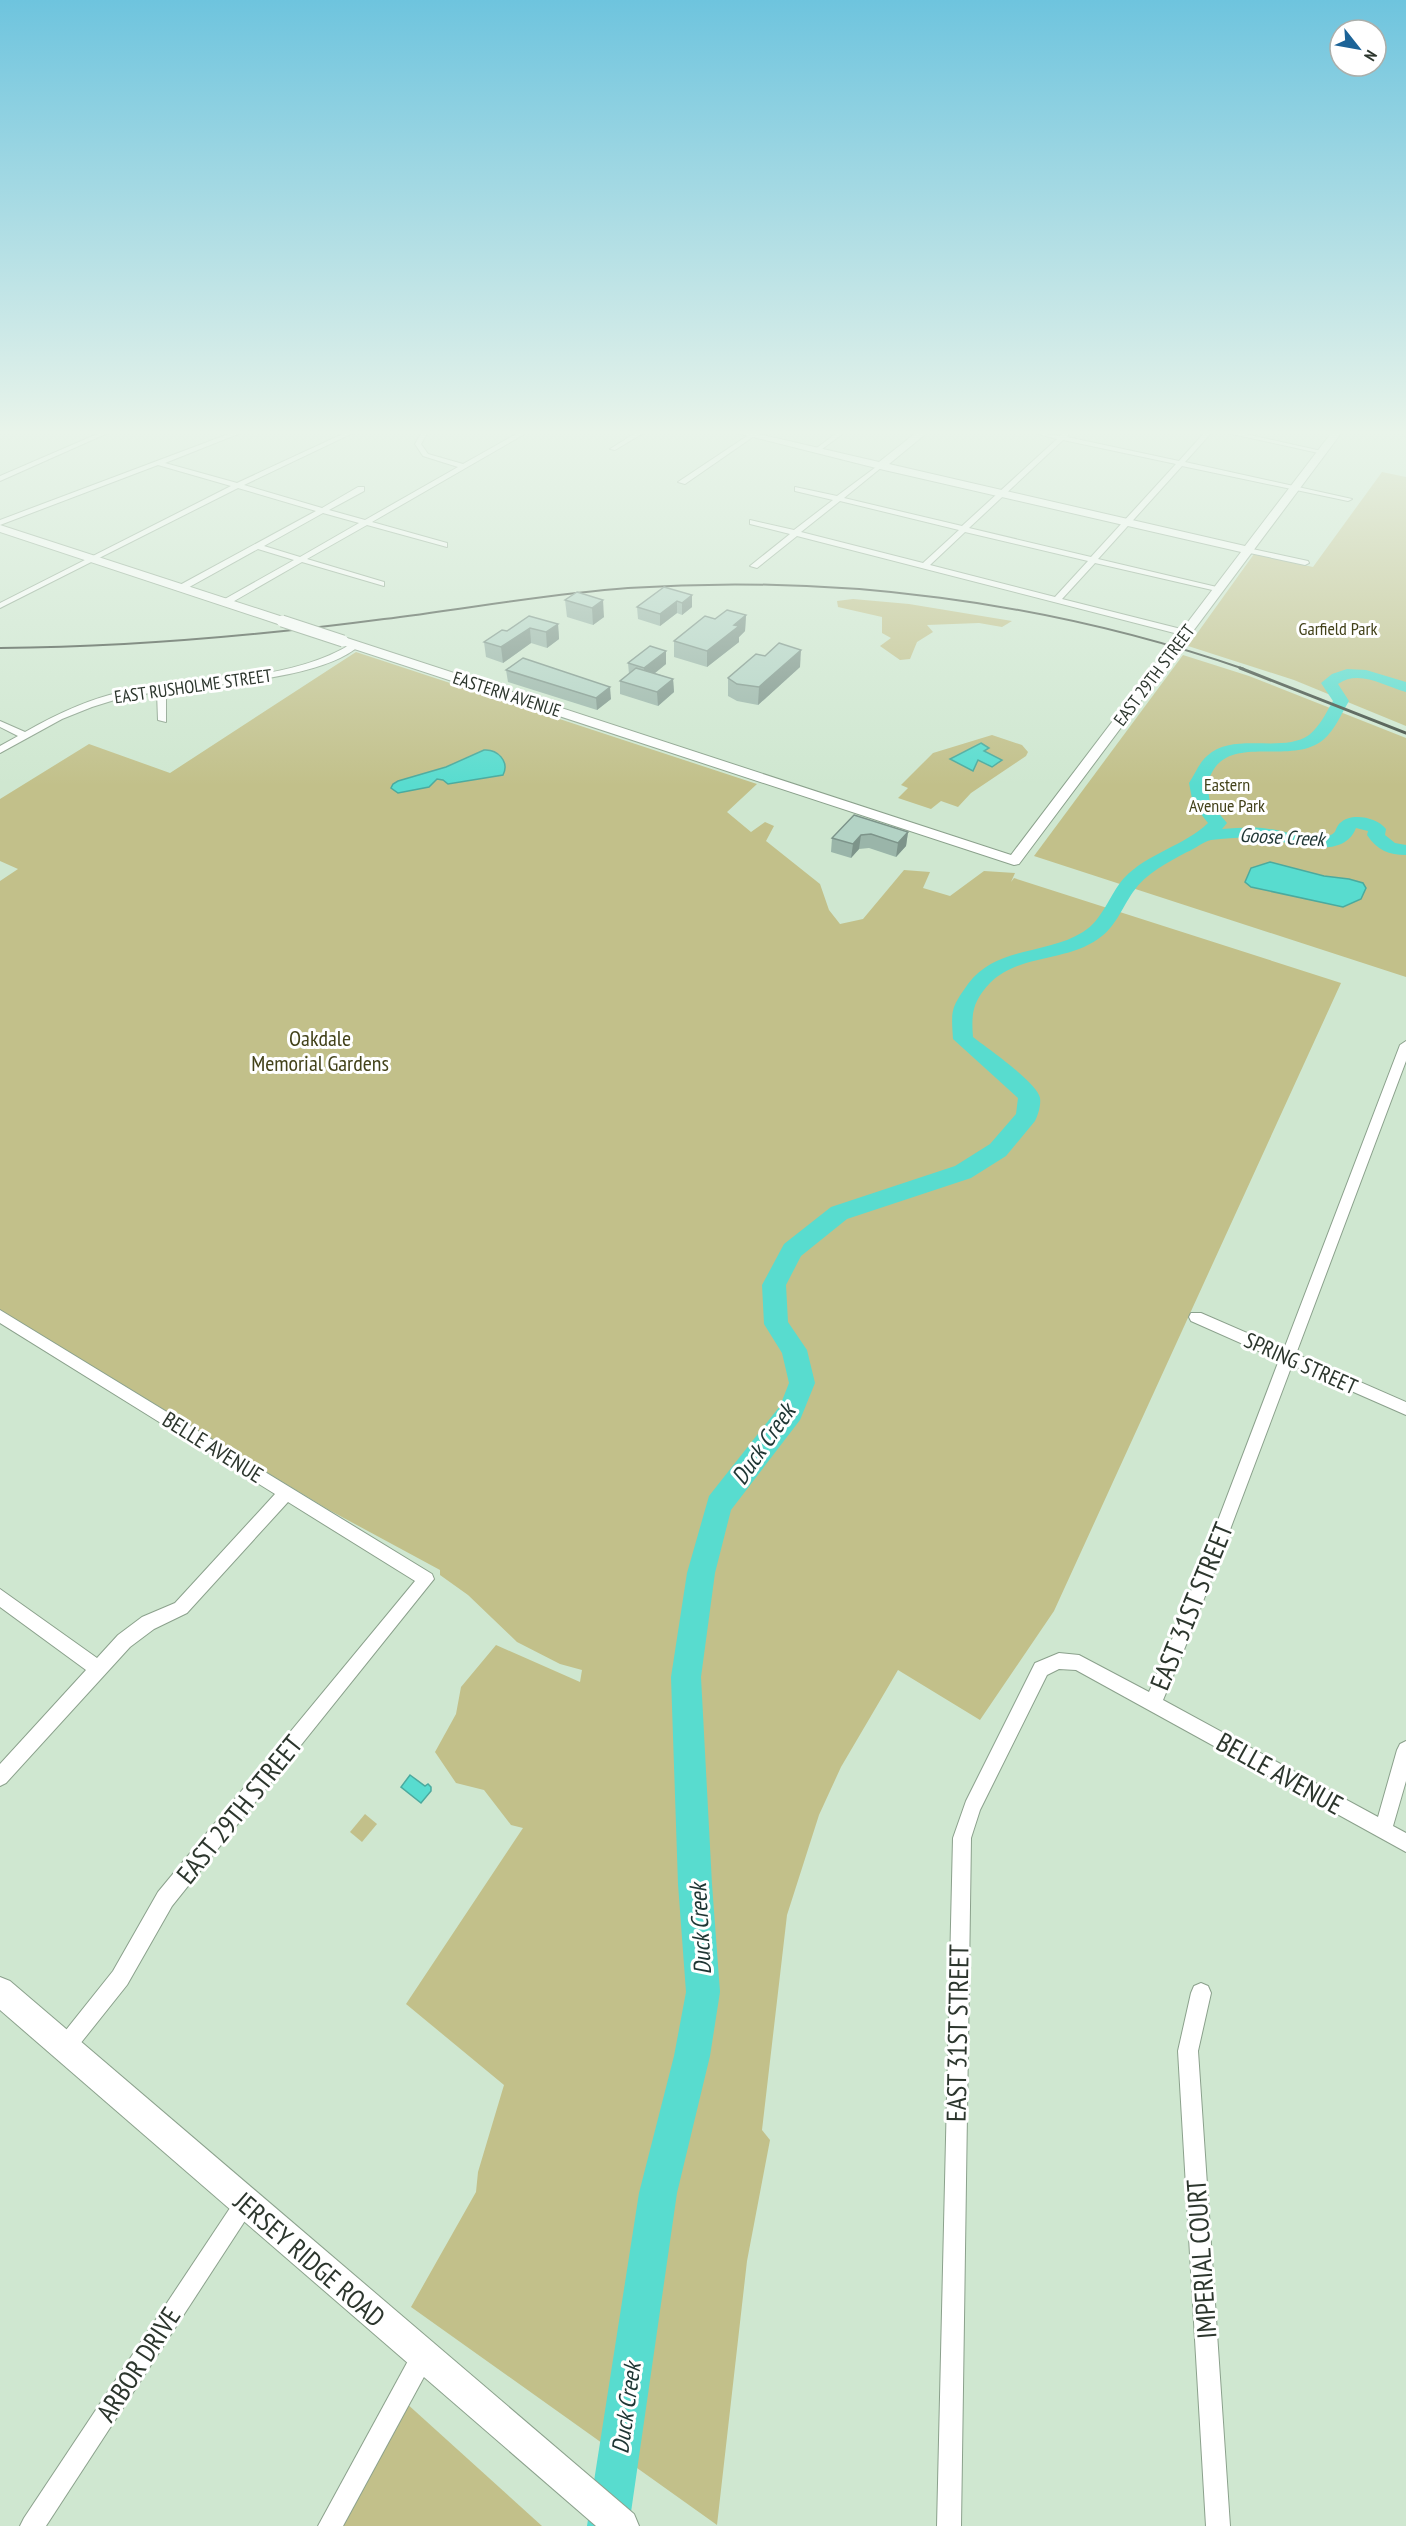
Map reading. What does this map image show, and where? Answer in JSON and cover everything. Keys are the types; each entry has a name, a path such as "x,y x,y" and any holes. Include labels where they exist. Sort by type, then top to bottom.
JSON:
{"street":[{"name":"EASTERN AVENUE","path":"66,550 1014,861"},
{"path":"0,606 112,550"},
{"path":"181,588 250,550"},
{"path":"270,550 381,584"},
{"path":"226,602 318,550"},
{"path":"754,566 774,550"},
{"path":"861,550 1186,633"},
{"path":"924,566 942,550"},
{"path":"1052,550 1218,590"},
{"path":"1057,600 1103,550"},
{"path":"1248,550 1305,563"},
{"name":"EAST 29TH STREET","path":"1014,861 1248,550"},
{"name":"EAST RUSHOLME STREET","path":"0,750 81,706 123,694 295,671 336,657 350,643"},
{"path":"161,689 163,720"},
{"path":"0,724 26,736"},
{"name":"EAST 31ST STREET","path":"950,2526 962,1838 972,1807 1041,1669 1052,1661 1063,1659 1080,1663 1153,1703 1185,1628 1406,1045"},
{"name":"BELLE AVENUE","path":"0,1316 426,1579"},
{"name":"SPRING STREET","path":"1196,1317 1406,1409"},
{"path":"0,1777 132,1635 148,1623 181,1608 286,1492"},
{"name":"EAST 29TH STREET","path":"65,2047 128,1967 150,1922 165,1899 426,1579"},
{"path":"0,1597 99,1669"},
{"name":"BELLE AVENUE","path":"1153,1703 1406,1843"},
{"path":"1383,1830 1406,1750"},
{"name":"JERSEY RIDGE ROAD","path":"0,1991 622,2526"},
{"name":"IMPERIAL COURT","path":"1201,1993 1188,2051 1218,2526"},
{"name":"ARBOR DRIVE","path":"32,2526 245,2203"},
{"path":"330,2526 423,2356"}],"green space":[{"name":"Garfield Park","path":"1325,550 1406,550 1406,726 1294,680 1188,646 1254,554 1313,567"},
{"path":"853,599 909,604 1012,621 1002,627 979,623 927,625 933,632 917,642 910,659 900,660 880,646 891,638 882,633 882,617 838,607 837,601"},
{"name":"Oakdale Memorial Gardens","path":"356,652 757,784 727,812 751,832 765,822 774,826 766,841 820,884 829,910 840,924 863,919 904,870 930,872 923,888 950,896 984,871 1015,873 1011,882 1014,878 1341,983 1054,1611 980,1720 898,1670 841,1767 819,1815 787,1915 762,2130 770,2140 747,2261 717,2525 411,2307 476,2192 478,2172 504,2085 406,2004 523,1828 511,1825 484,1790 456,1783 435,1752 456,1714 461,1687 496,1645 580,1682 582,1670 560,1664 517,1642 468,1595 440,1575 440,1570 329,1510 0,1310 0,881 18,869 0,861 0,799 89,744 170,773"},
{"name":"Eastern Avenue Park","path":"1183,655 1249,676 1406,738 1406,977 1034,856"},
{"path":"992,735 1022,745 1028,752 1026,756 971,793 958,807 941,801 931,809 898,798 908,788 901,785 933,753"},
{"path":"365,1814 377,1824 362,1842 350,1832"},
{"path":"405,2402 542,2526 328,2526"}],"water":[{"path":"981,743 989,748 984,751 1002,760 992,767 978,760 973,771 950,759"},
{"path":"484,750 489,750 501,757 505,765 503,775 448,784 437,779 429,787 398,793 391,788 398,781 446,767"},
{"path":"1270,862 1324,876 1349,879 1363,883 1366,888 1361,899 1343,907 1251,887 1245,882 1251,868"},
{"path":"410,1775 425,1786 428,1784 431,1787 431,1791 421,1803 401,1787"}],"building":[{"path":"664,587 692,595 682,603 677,601 660,614 637,607"},
{"path":"577,592 603,600 592,608 565,600"},
{"path":"727,610 746,615 734,625 739,626 707,651 674,641 705,616 715,619"},
{"path":"529,616 558,624 546,632 530,628 501,647 484,642 502,630 507,631"},
{"path":"779,643 801,650 759,687 737,684 728,678 756,654 765,656"},
{"path":"650,646 666,651 644,668 628,663"},
{"path":"523,658 610,687 596,698 506,670"},
{"path":"636,668 673,679 657,692 620,681"},
{"path":"854,815 908,832 898,843 871,834 861,835 853,844 832,838"}],"waterway":[{"name":"Duck Creek","path":"608,2526 658,2193 692,2056 703,1992 695,1884 686,1677 701,1573 719,1505 791,1412 802,1383 794,1350 776,1324 774,1285 792,1250 839,1213 963,1172 998,1150 1027,1116 1029,1097 1005,1073 963,1039 961,1018 963,1007 982,979 995,969 1025,957 1074,945 1090,936 1108,918 1131,882 1141,872 1209,832 1218,823 1202,804 1198,783 1213,759 1233,750 1287,746 1315,738 1328,723 1341,701 1329,683 1337,677 1356,673 1366,674 1406,687"},
{"name":"Goose Creek","path":"1208,835 1254,833 1319,842 1338,838 1346,833 1346,827 1353,822 1367,824 1377,829 1376,835 1388,847 1406,850"}],"railway":[{"path":"0,648 144,643 240,635 628,588 784,585 940,598 1017,610 1170,645 1244,669"},
{"path":"1240,668 1406,733"}]}
